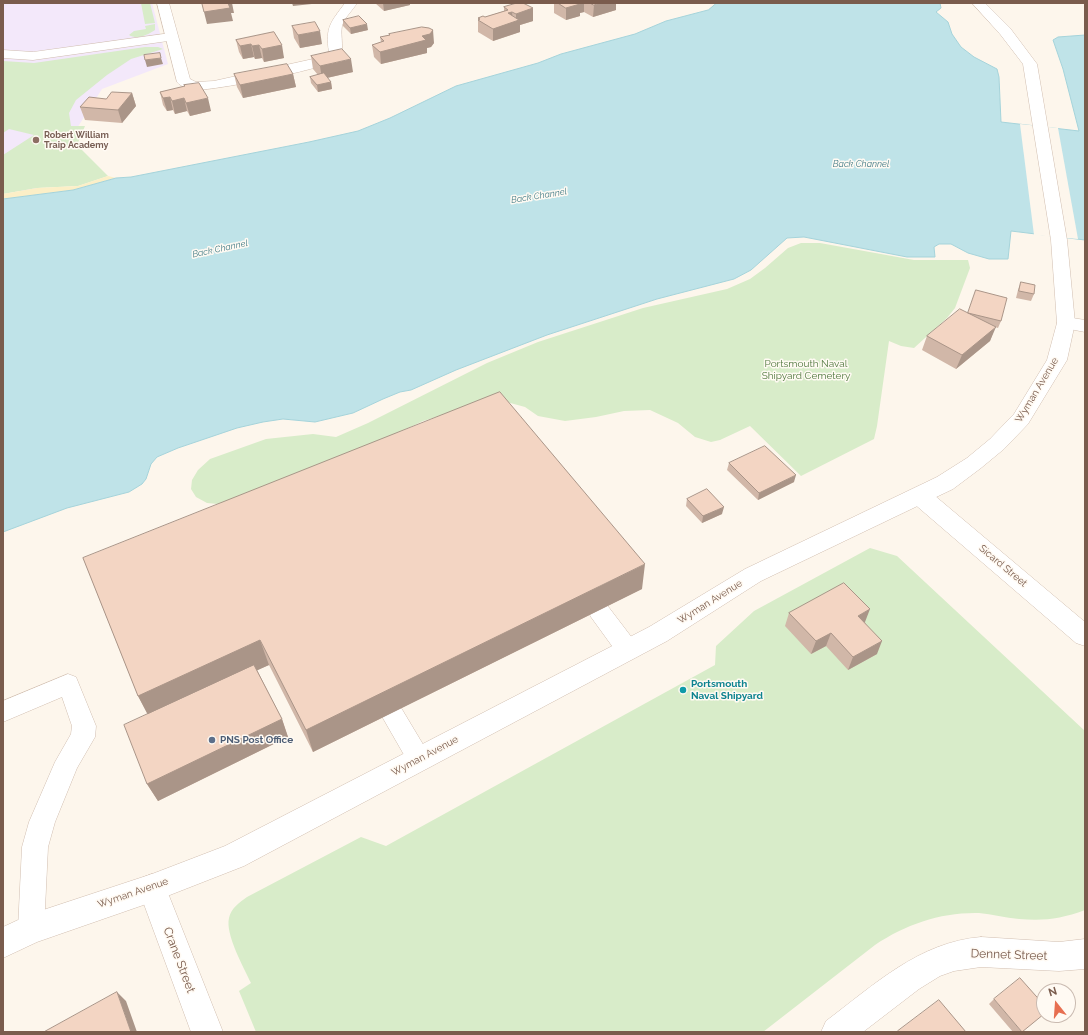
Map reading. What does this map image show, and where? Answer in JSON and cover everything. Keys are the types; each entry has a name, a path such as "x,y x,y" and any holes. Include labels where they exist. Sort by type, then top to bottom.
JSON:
{"street":[{"path":"163,3 184,82 194,86 214,85 312,65 334,56 336,52 334,40 336,24 351,3"},
{"name":"Wyman Avenue","path":"3,943 30,929 152,888 234,856 658,634 753,575 945,483 974,463 997,444 1021,419 1057,360 1075,325 1059,240 1030,64 1009,36 978,3"},
{"path":"995,21 996,3"},
{"name":"Sicard Street","path":"920,496 1085,636"},
{"name":"Crane Street","path":"152,888 207,1032"},
{"name":"Dennet Street","path":"837,1032 917,971 934,962 953,955 981,952 1068,958 1085,954"}],"lane":[{"path":"3,54 33,56 172,37"},
{"path":"599,611 628,650"},
{"path":"3,712 68,684 84,726 83,737 67,762 42,822 36,847 30,929"},
{"path":"392,713 420,759"}],"shaded area":[{"name":"Robert William Traip Academy","path":"3,3 152,3 168,64 102,89 37,191 3,191"}],"green space":[{"path":"141,3 150,3 155,23 145,24"},
{"path":"155,24 155,30 146,35 135,37 129,35 134,31 146,29 145,26"},
{"path":"145,47 158,47 163,49 131,59 107,75 76,100 69,113 71,126 85,126 77,145 108,176 78,186 37,188 3,194 3,155 34,135 9,129 3,133 3,61 34,63"},
{"name":"Portsmouth Naval Shipyard Cemetery","path":"801,243 820,243 914,260 968,260 970,268 955,308 947,318 914,348 901,346 889,341 874,439 801,476 750,426 720,440 711,442 695,437 678,423 650,410 624,411 596,417 565,421 538,416 525,407 503,401 481,404 423,421 254,498 218,504 207,503 196,497 191,489 192,480 198,470 210,459 266,439 313,434 336,437 368,423 487,363 538,342 643,308 727,289 750,279 788,248"},
{"path":"870,548 897,556 1085,731 1085,910 1052,919 1036,920 979,913 965,913 938,917 912,925 875,945 763,1032 256,1032 239,991 251,983 232,942 229,925 230,914 236,906 247,897 361,837 386,846 715,665 716,646 754,611"}],"sand":[{"path":"108,176 116,178 73,190 3,199 3,194 37,188 78,186"}],"water":[{"name":"Back Channel","path":"717,3 940,3 941,8 936,12 948,22 952,34 961,47 974,57 997,69 999,77 1001,122 1079,131 1063,69 1053,40 1058,37 1085,35 1085,240 1011,231 1008,259 989,259 968,253 951,244 939,244 934,247 935,257 907,257 804,237 787,238 751,270 734,279 657,299 547,335 456,370 411,390 400,392 353,413 315,422 283,419 263,422 237,428 178,448 157,457 151,464 146,479 142,484 129,492 67,508 3,532 3,199 73,190 116,178 131,177 358,131 390,118 456,86 538,63 561,54 635,34 666,21 708,10"}],"pier":[{"path":"1020,124 1058,128 1078,239 1034,235"}],"building":[{"path":"228,3 230,8 204,12 202,4"},
{"path":"517,3 523,3 533,8 516,14 512,12 508,13 519,20 493,29 478,20 480,19 478,18 483,16 485,17 508,10 504,7"},
{"path":"558,3 579,3 580,4 566,8"},
{"path":"359,16 367,24 350,28 343,20"},
{"path":"315,22 320,31 298,35 292,26"},
{"path":"422,27 433,30 430,34 422,36 426,40 380,52 372,45 384,41 380,37"},
{"path":"274,32 282,45 262,49 259,45 252,46 251,44 240,46 236,40"},
{"path":"342,49 351,59 320,66 311,56"},
{"path":"160,53 161,58 145,60 144,55"},
{"path":"287,64 293,74 240,85 234,74"},
{"path":"324,73 331,82 317,85 310,77"},
{"path":"199,83 208,98 186,103 184,98 172,101 170,97 163,98 160,92 185,86 184,85"},
{"path":"112,92 132,93 118,110 80,107 89,97 106,99"},
{"path":"1021,282 1035,285 1034,294 1019,291"},
{"path":"976,290 1007,298 1001,321 968,313"},
{"path":"960,309 996,327 962,355 927,336"},
{"path":"500,392 645,564 306,730 260,640 138,696 83,558"},
{"path":"765,446 796,475 759,493 729,463"},
{"path":"707,489 724,507 703,516 687,499"},
{"path":"844,583 870,609 858,616 882,641 853,657 831,633 816,641 789,613"},
{"name":"PNS Post Office","path":"254,665 282,719 147,784 124,725"},
{"path":"1020,978 1036,996 1036,1021 1022,1032 994,999"},
{"path":"117,992 131,1032 44,1032"},
{"path":"939,1000 966,1032 898,1031"}],"place":[{"name":"Robert William Traip Academy","path":"36,140"},
{"name":"Portsmouth Naval Shipyard","path":"683,690"},
{"name":"PNS Post Office","path":"212,740"}]}
